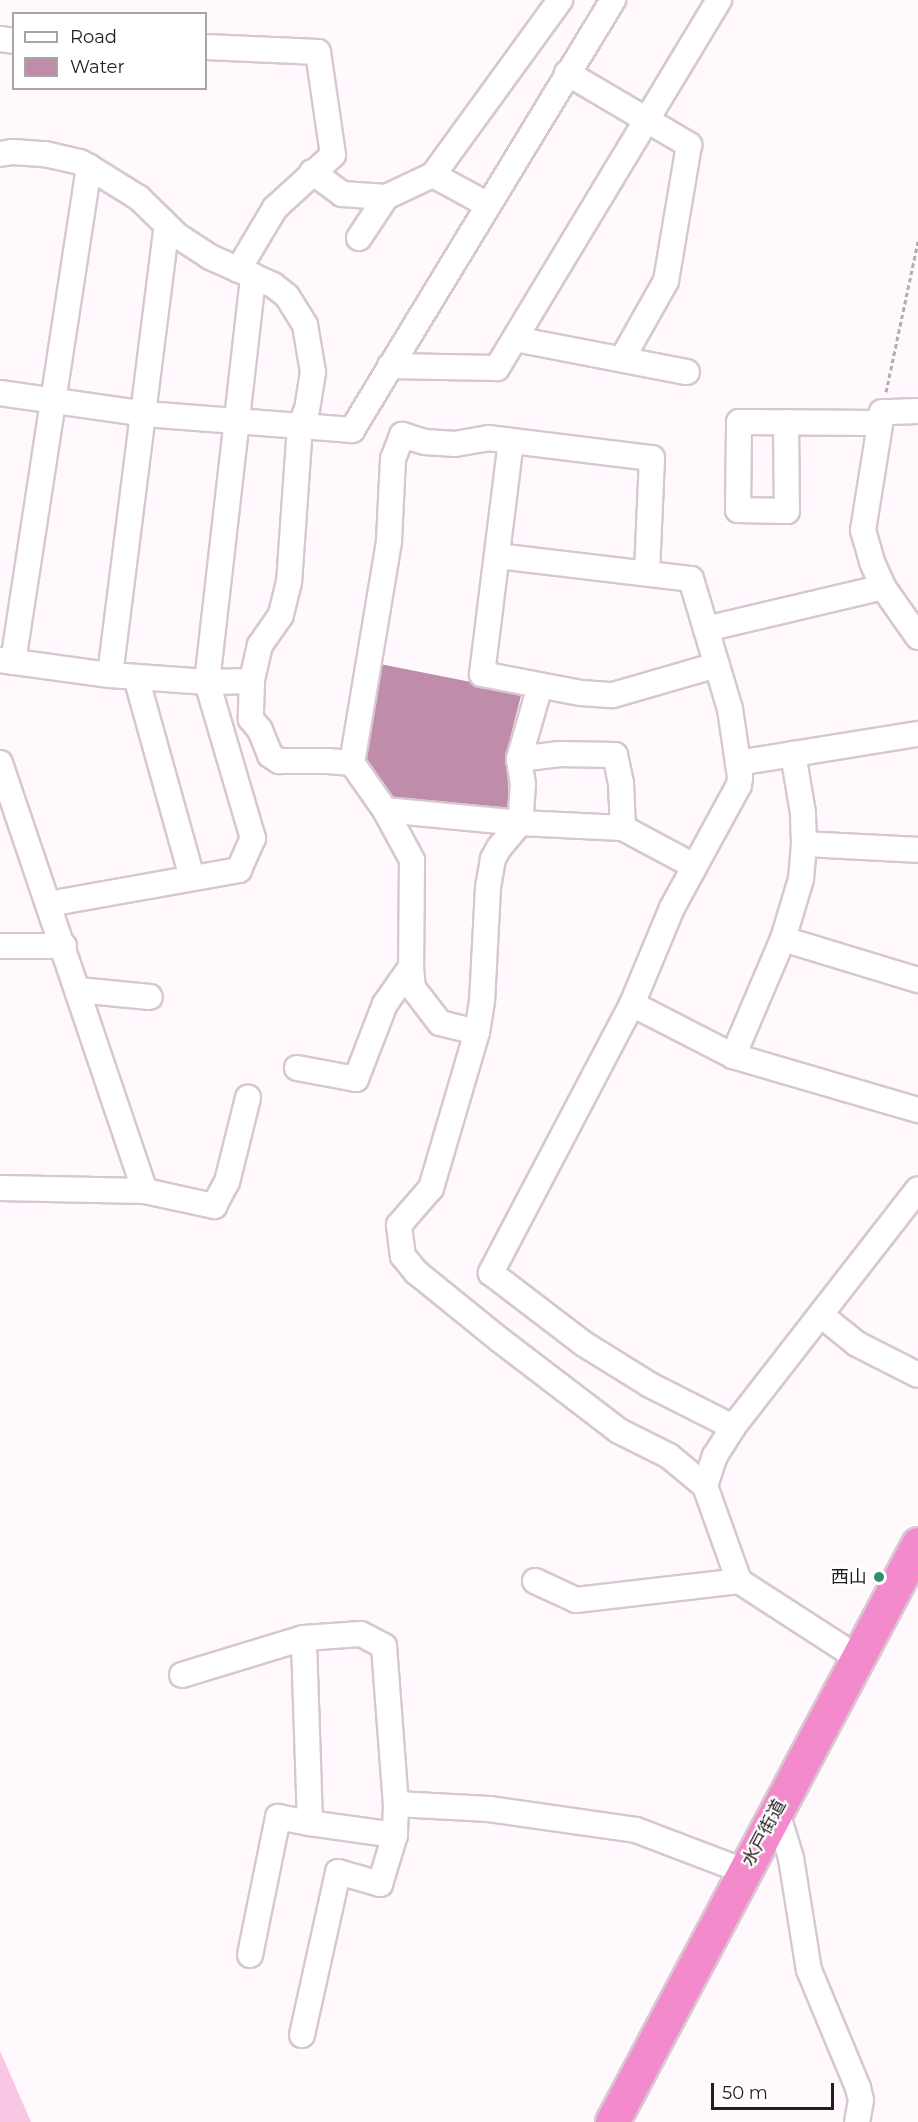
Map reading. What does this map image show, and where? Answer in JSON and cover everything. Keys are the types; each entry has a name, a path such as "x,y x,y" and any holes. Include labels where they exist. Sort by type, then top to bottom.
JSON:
{"highway":[{"name":"水戸街道","path":"612,2122 918,1544"}],"street":[{"path":"312,172 342,194 386,197 433,175 560,0"},
{"path":"0,393 145,414 352,430 613,0"},
{"path":"390,366 497,368 719,0"},
{"path":"49,904 239,870 252,838 207,682 236,421 245,273 275,208 333,155 318,52 207,47"},
{"path":"567,73 689,145 666,281 622,359"},
{"path":"0,154 13,152 45,154 80,162 89,167 140,198 167,226 210,257 273,285 288,296 305,325 313,372 307,409 300,426 289,582 281,615 260,645 252,681 251,719 260,730 270,755 279,761 328,760 352,763"},
{"path":"89,167 53,402 7,661 110,675 207,682 252,681"},
{"path":"433,175 488,205"},
{"path":"359,238 386,197"},
{"path":"110,675 145,414 167,226"},
{"path":"515,339 687,372"},
{"path":"786,422 881,417 918,411"},
{"path":"881,417 863,530 872,562 884,586 918,637"},
{"path":"477,1032 440,1023 413,988 411,967 412,860 385,810 352,763 389,541 393,459 402,435 425,442 455,444 488,438 652,458 647,573"},
{"path":"511,441 482,674 588,694 613,695 717,665"},
{"path":"498,556 691,579 730,709 738,763 738,785 672,908 632,1004 491,1273 584,1344 650,1385 733,1427"},
{"path":"706,629 884,586"},
{"path":"136,677 192,877"},
{"path":"540,686 519,759 523,784 520,823 499,848 493,860 488,888 483,1001 477,1032 431,1188 399,1225 403,1256 416,1272 619,1431 669,1456 705,1486 739,1581 858,1658"},
{"path":"738,763 918,734"},
{"path":"519,759 558,754 615,755 621,783 623,828"},
{"path":"733,1056 783,939 801,879 804,844 803,813 793,754"},
{"path":"0,763 64,945 145,1191"},
{"path":"385,810 520,823 623,828 694,866"},
{"path":"804,844 918,850"},
{"path":"783,939 918,980"},
{"path":"0,946 64,945"},
{"path":"297,1068 356,1078 385,1004 411,967"},
{"path":"78,990 150,997"},
{"path":"632,1004 733,1056 918,1110"},
{"path":"0,1188 145,1191 214,1206 227,1182 249,1098"},
{"path":"705,1486 715,1456 733,1427 918,1190"},
{"path":"821,1315 857,1344 918,1375"},
{"path":"535,1581 576,1600 739,1581"},
{"path":"182,1676 304,1638 361,1634 384,1646 396,1804 395,1835 380,1884 338,1872 302,2034"},
{"path":"304,1638 310,1823"},
{"path":"396,1804 489,1809 636,1830 744,1870"},
{"path":"776,1809 791,1858 809,1970 858,2088 861,2100 857,2122"},
{"path":"250,1955 278,1817 395,1835"}],"path":[{"path":"881,417 918,241"}],"shaded area":[{"path":"0,2051 31,2122 0,2122"}],"water":[{"path":"380,664 522,692 506,754 510,814 389,802 361,763"}],"place":[{"name":"西山","path":"879,1577"}]}
